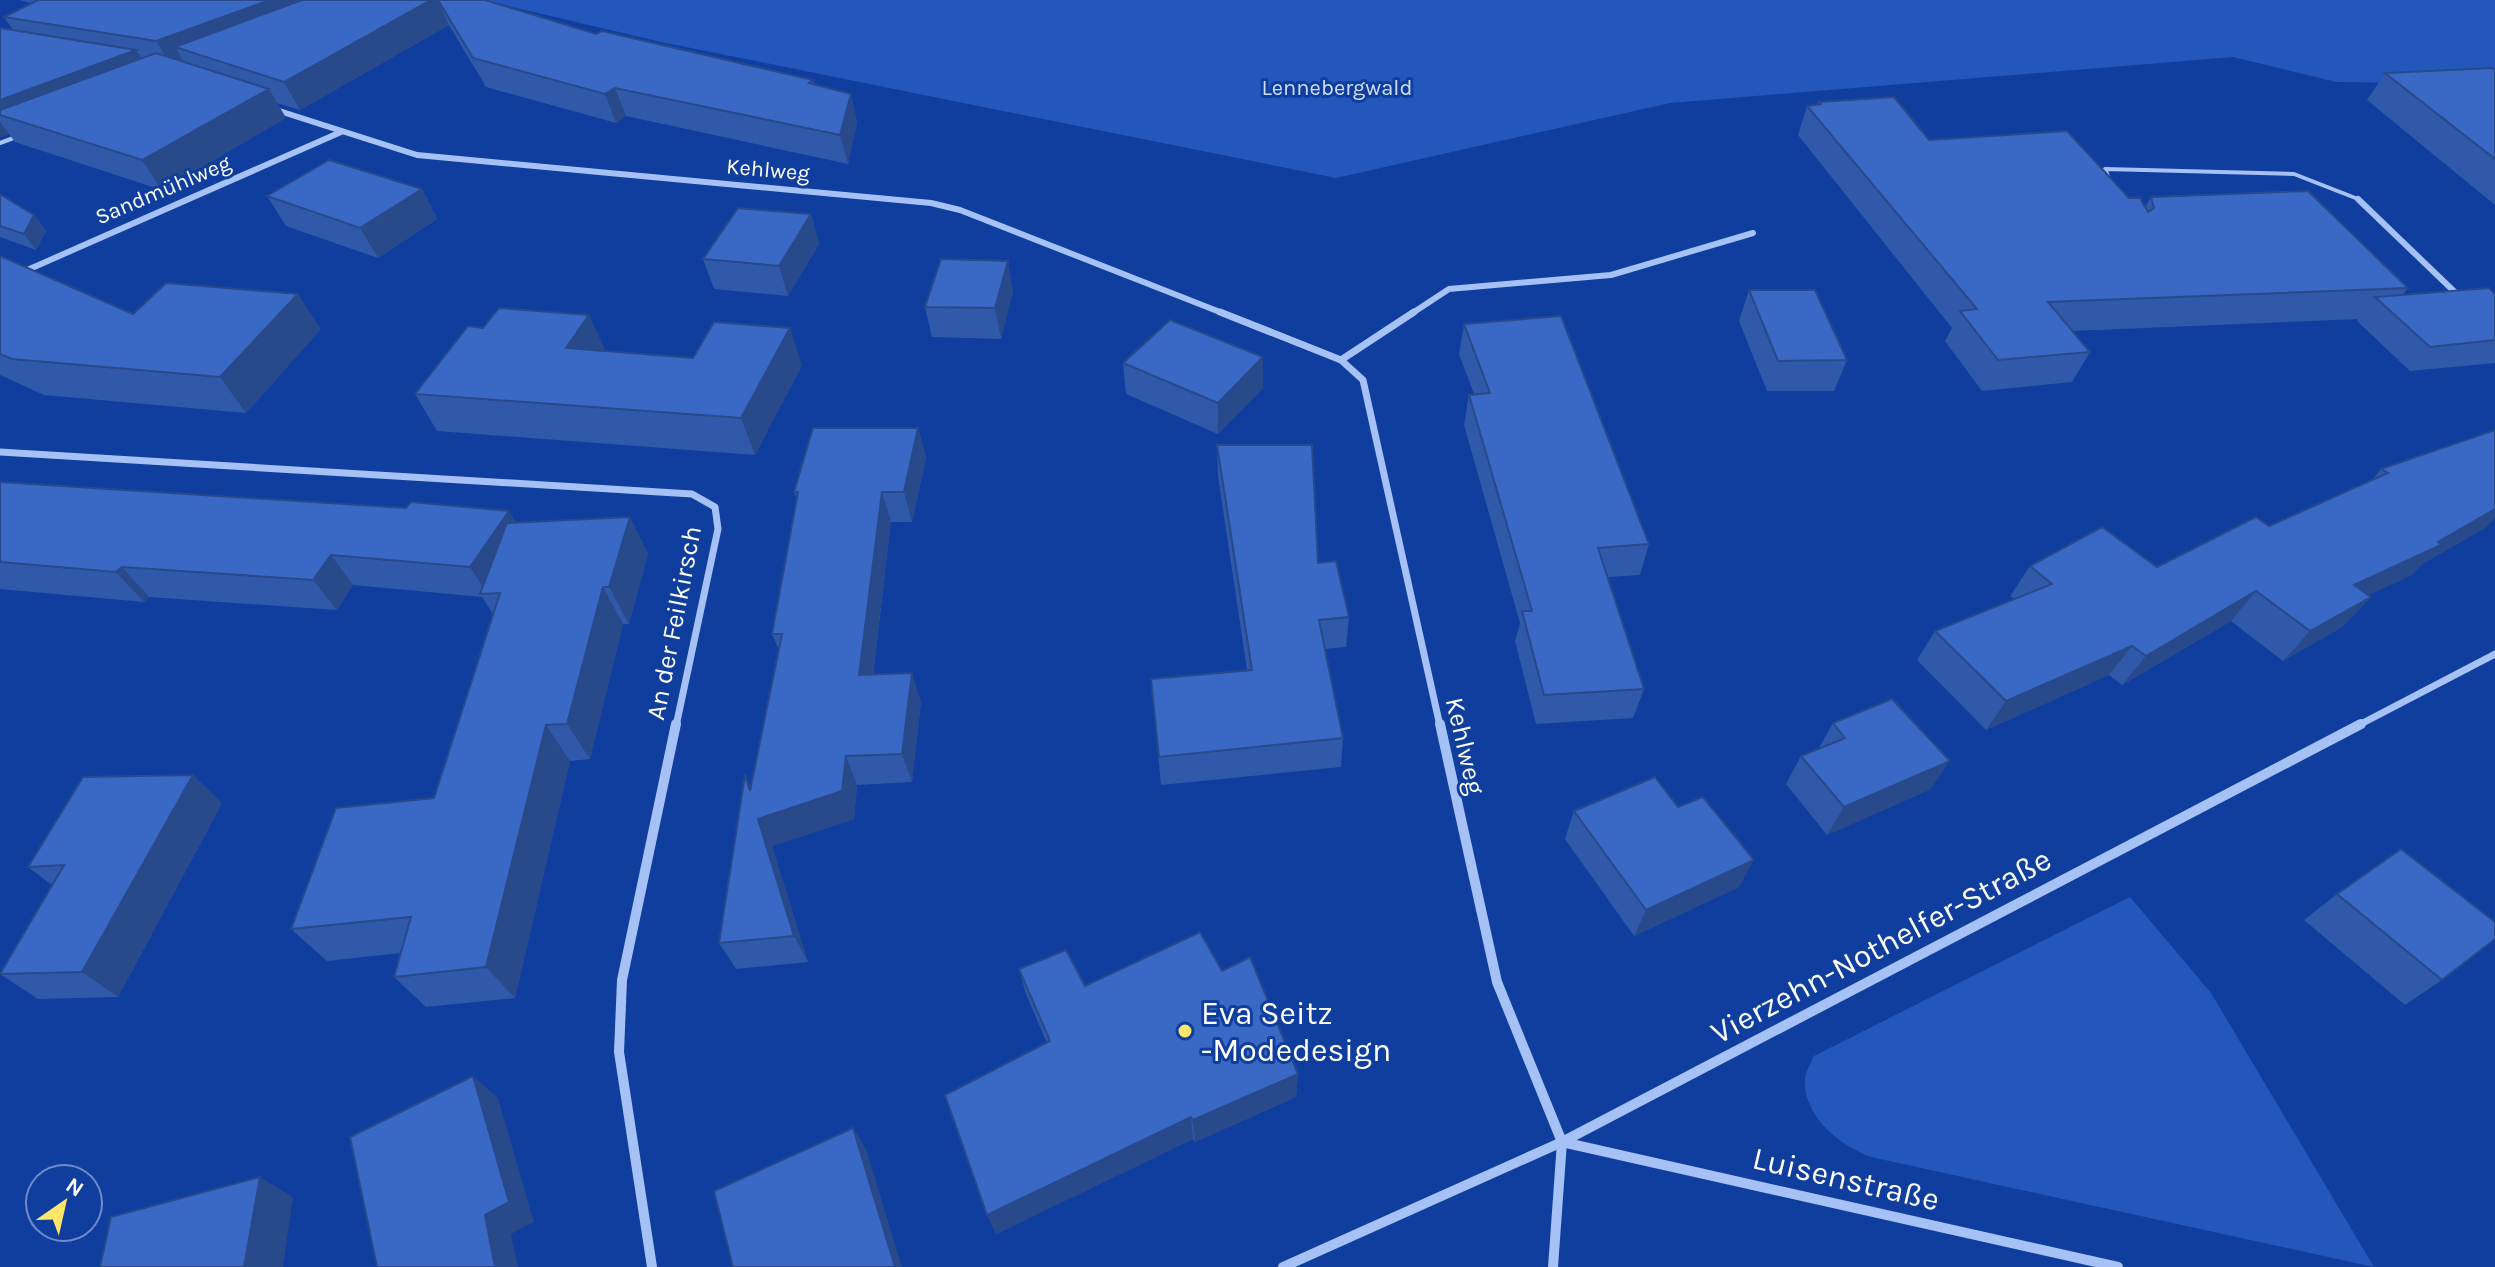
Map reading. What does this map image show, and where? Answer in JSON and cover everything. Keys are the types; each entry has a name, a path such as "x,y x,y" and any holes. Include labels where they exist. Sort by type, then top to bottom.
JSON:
{"street":[{"name":"Kehlweg","path":"266,106 417,155 931,203 960,210 1341,360 1363,380 1497,982 1562,1142"},
{"name":"Sandmühlweg","path":"0,282 342,132"},
{"path":"2358,199 2472,308"},
{"path":"1341,360 1449,289 1611,275 1753,233"},
{"name":"An der Feilkirsch","path":"0,452 692,494 715,507 718,529 622,980 619,1052 652,1267"},
{"name":"Vierzehn-Nothelfer-Straße","path":"1283,1267 1562,1142 2495,654"},
{"path":"1553,1267 1562,1142"},
{"name":"Luisenstraße","path":"1562,1142 2118,1267"}],"lane":[{"path":"0,143 29,132"},
{"path":"2110,183 2105,169 2294,174 2358,199"}],"green space":[{"name":"Lennebergwald","path":"483,0 2495,0 2495,84 2336,82 2233,57 1670,103 1336,178 661,42"},
{"path":"2130,897 2211,993 2374,1267 1871,1157 1836,1137 1817,1117 1810,1106 1805,1080 1814,1056"}],"building":[{"path":"38,0 270,0 156,41 4,17"},
{"path":"302,0 431,0 284,82 175,47"},
{"path":"438,0 485,0 596,34 602,31 813,80 809,83 851,94 840,135 615,88 605,94 473,58"},
{"path":"0,28 136,50 0,100"},
{"path":"156,53 269,89 142,160 0,115 0,110"},
{"path":"2495,70 2495,159 2385,73"},
{"path":"1894,97 1929,140 2067,131 2129,198 2140,198 2148,212 2154,208 2151,197 2308,191 2408,288 2048,302 2090,352 1998,360 1960,311 1977,309 1807,106 1821,104 1819,102"},
{"path":"329,160 422,189 360,228 267,196"},
{"path":"0,194 34,215 24,234 0,226"},
{"path":"738,208 811,214 779,266 703,259"},
{"path":"0,256 133,314 166,283 298,294 220,377 12,359 0,354"},
{"path":"941,259 1008,261 995,308 925,307"},
{"path":"2489,288 2495,294 2495,340 2430,347 2375,297"},
{"path":"1749,290 1815,290 1847,360 1778,361"},
{"path":"499,308 589,315 566,348 693,358 714,322 790,328 741,418 415,394 468,326 483,328"},
{"path":"1561,316 1649,544 1598,548 1644,689 1544,695 1522,611 1532,611 1469,395 1490,393 1464,324"},
{"path":"1170,320 1263,357 1218,403 1123,363"},
{"path":"813,428 918,428 904,492 882,492 859,675 912,673 902,754 846,756 842,791 758,819 794,936 719,943 745,775 750,791 782,634 772,634 798,492 794,492"},
{"path":"2495,430 2495,509 2438,542 2441,545 2354,585 2371,597 2310,631 2256,591 2146,656 2132,646 2006,701 1935,631 2052,584 2030,566 2102,527 2157,567 2256,517 2269,526 2388,473 2381,469"},
{"path":"1217,445 1312,445 1318,563 1336,561 1349,617 1319,620 1343,738 1159,757 1151,679 1252,670"},
{"path":"0,482 406,508 411,502 509,511 470,567 331,555 313,580 122,567 116,572 0,562"},
{"path":"630,517 609,587 603,587 567,724 546,725 486,967 394,977 411,917 291,929 336,808 434,798 500,593 480,594 507,523"},
{"path":"1892,699 1950,761 1844,807 1801,756 1845,738 1833,723"},
{"path":"193,775 82,972 0,974 64,865 28,867 83,777"},
{"path":"1655,777 1678,807 1703,797 1754,860 1646,910 1574,811"},
{"path":"2401,849 2495,922 2495,939 2442,980 2337,894"},
{"path":"1200,932 1222,971 1250,957 1298,1074 1193,1120 1191,1117 987,1215 945,1095 1050,1041 1019,969 1066,950 1085,986"},
{"path":"473,1076 509,1202 485,1215 495,1267 377,1267 350,1137"},
{"path":"853,1128 895,1267 733,1267 714,1191"},
{"path":"260,1177 244,1267 100,1267 111,1217"}],"place":[{"name":"Eva Seitz -Modedesign","path":"1185,1031"}]}
